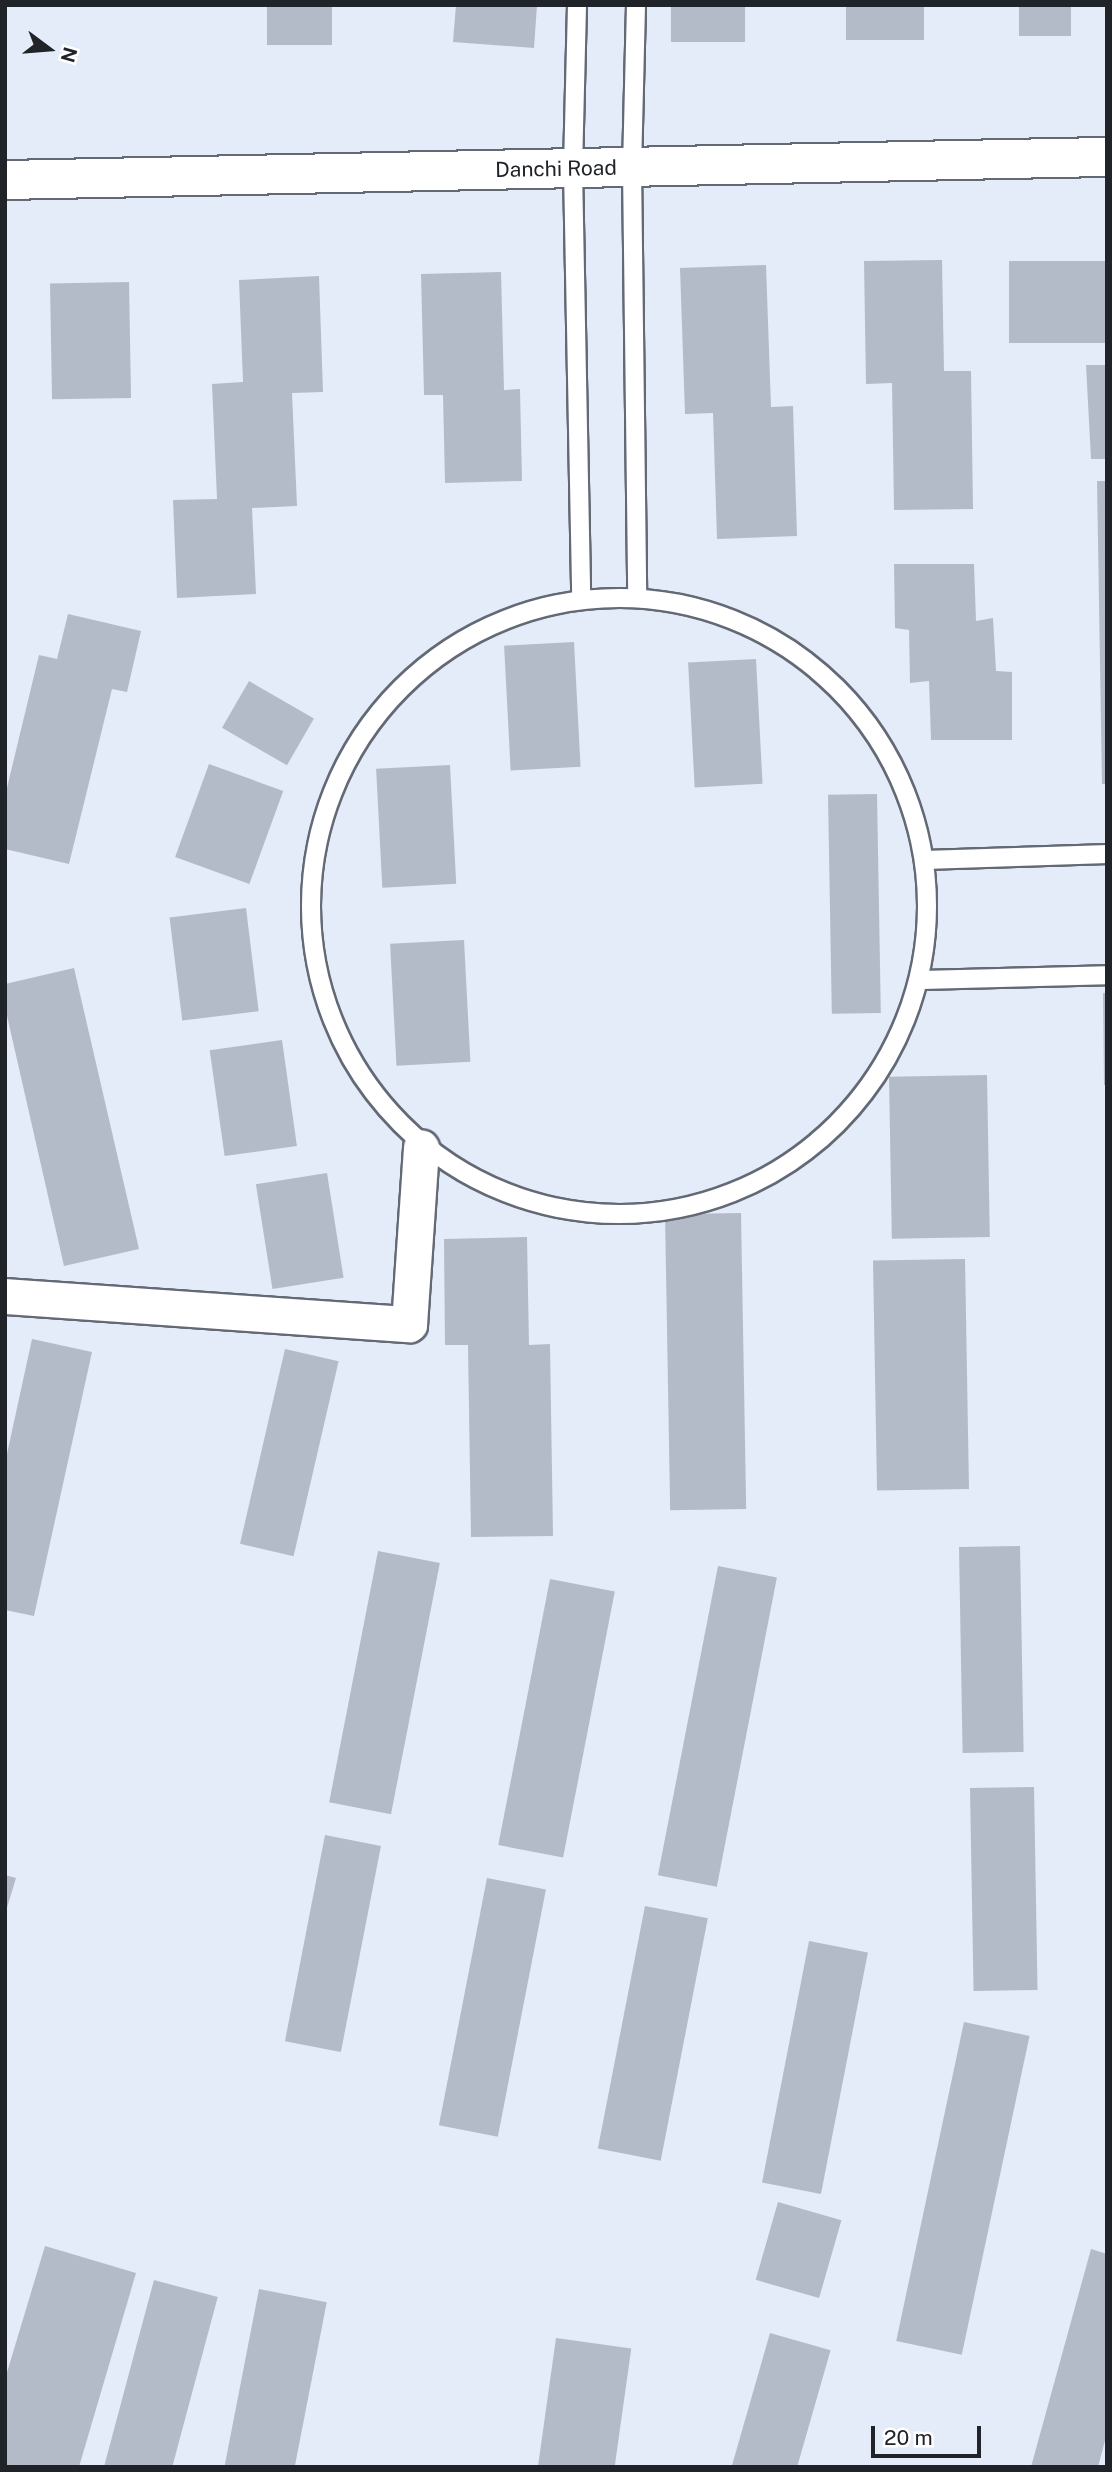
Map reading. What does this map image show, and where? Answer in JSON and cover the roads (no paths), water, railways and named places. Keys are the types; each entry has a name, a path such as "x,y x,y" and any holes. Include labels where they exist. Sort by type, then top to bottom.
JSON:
{"main road":[{"name":"Danchi Road","path":"5,180 1107,157"}],"street":[{"path":"5,1296 409,1324 421,1147"}],"lane":[{"path":"577,5 573,169 581,597"},
{"path":"636,5 632,167 637,595"},
{"path":"637,595 740,619 828,676 893,759 926,860 929,920 921,980 879,1076 808,1153 716,1202 613,1218 512,1199 421,1147 353,1069 316,974 310,870 339,771 398,687 482,627 581,597 637,595"},
{"path":"926,860 1107,854"},
{"path":"921,980 1107,975"}]}
